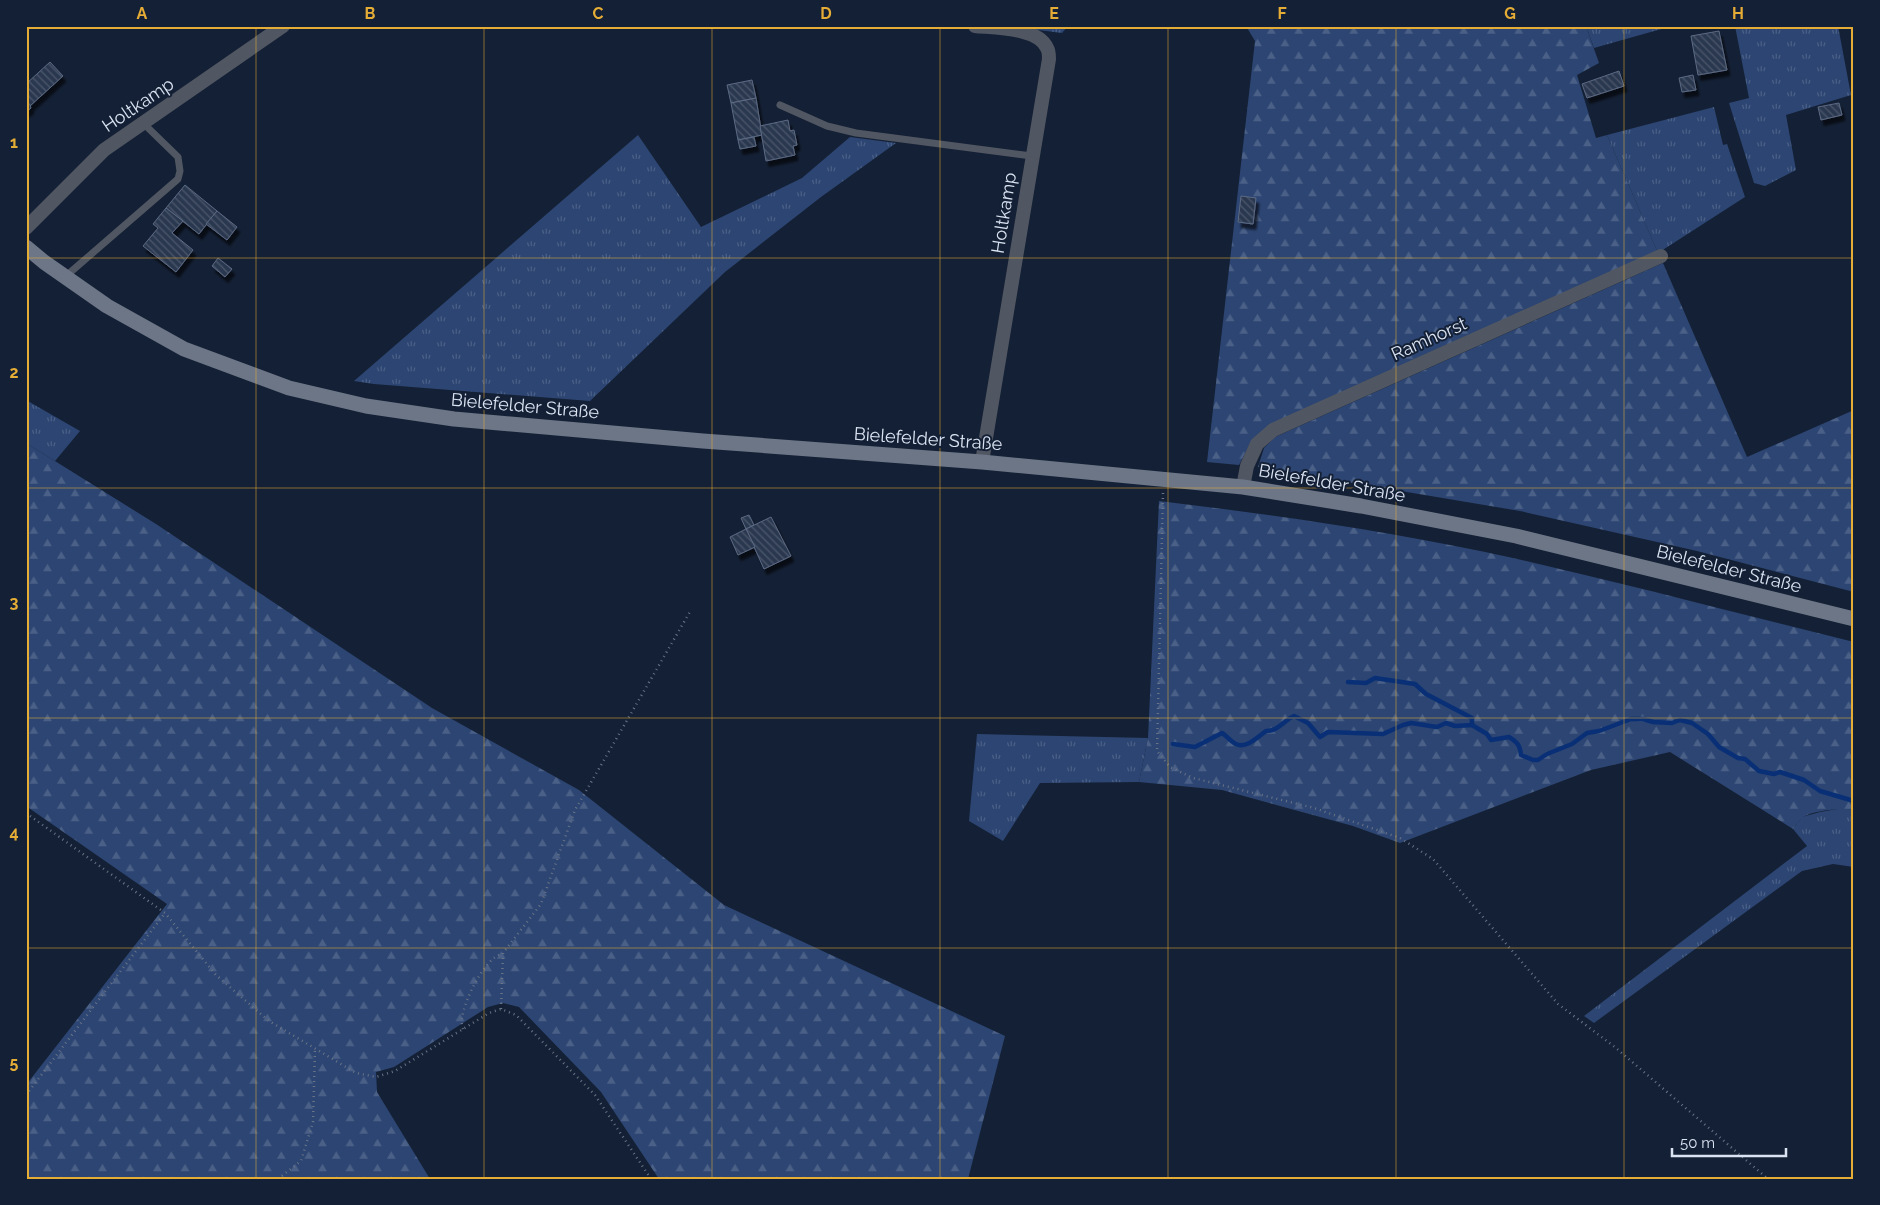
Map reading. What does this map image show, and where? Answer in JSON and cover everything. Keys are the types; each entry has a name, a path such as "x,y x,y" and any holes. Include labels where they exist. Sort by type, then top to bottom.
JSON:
{"main road":[{"name":"Bielefelder Straße","path":"26,247 44,262 107,306 184,349 289,388 366,406 454,419 527,426 982,462 1243,487 1362,506 1516,536 1854,619"}],"street":[{"name":"Holtkamp","path":"26,228 104,150 283,26"},
{"name":"Holtkamp","path":"974,26 1025,32 1036,36 1048,48 1049,59 982,462"},
{"name":"Ramhorst","path":"1243,487 1247,466 1257,444 1273,430 1661,256"}],"lane":[{"path":"780,105 827,126 856,134 1032,156"},
{"path":"66,276 178,179 180,171 178,156 144,124"}],"path":[{"path":"1163,479 1157,751 1170,767 1193,778 1314,808 1400,838 1433,859 1558,1004 1616,1048 1768,1179"},
{"path":"501,1009 503,953 541,904 575,810 691,610"},
{"path":"26,813 166,913 216,975 269,1021 356,1073 376,1077 395,1071 489,1014 501,1009 516,1015 595,1095 651,1179"},
{"path":"26,1095 166,913"},
{"path":"463,1030 462,1017 477,977 496,955 503,953"},
{"path":"278,1179 301,1161 314,1122 314,1048"}],"green space":[{"path":"1005,26 1068,26 1062,33"},
{"path":"1246,26 1586,26 1599,63 1577,75 1596,138 1607,135 1658,253 1250,444 1239,465 1207,462 1255,41"},
{"path":"1586,26 1672,26 1594,48"},
{"path":"1735,26 1838,26 1851,95 1786,115 1796,170 1765,186 1754,183 1729,103 1749,98"},
{"path":"1714,107 1723,145 1727,144 1745,197 1658,253 1607,135"},
{"path":"638,135 701,227 802,178 850,137 896,143 821,197 725,272 590,401 354,381"},
{"path":"1663,263 1747,457 1854,410 1854,592 1697,551 1520,511 1258,467 1264,448 1275,437"},
{"path":"26,400 80,431 55,461 26,443"},
{"path":"26,443 156,524 432,708 579,790 724,905 1005,1036 968,1179 659,1179 601,1092 519,1007 503,1003 488,1007 394,1067 376,1072 377,1092 430,1179 26,1179 26,1085 167,904 26,806"},
{"path":"1159,501 1248,512 1425,540 1598,578 1854,642 1854,810 1835,809 1814,813 1803,817 1793,829 1670,752 1591,770 1400,843 1353,826 1222,790 1139,782 1148,738"},
{"path":"977,734 1148,738 1139,782 1040,783 1003,841 969,821"},
{"path":"1843,808 1854,810 1854,867 1833,864 1802,871 1594,1023 1584,1016 1807,846 1793,829 1802,817"}],"building":[{"path":"1719,31 1727,70 1698,75 1691,36"},
{"path":"50,62 63,76 30,106 31,108 26,112 26,84"},
{"path":"1619,71 1624,86 1587,98 1582,84"},
{"path":"1693,75 1696,90 1682,92 1679,78"},
{"path":"752,80 756,98 731,103 727,85"},
{"path":"756,98 762,135 738,140 731,103"},
{"path":"1839,103 1842,115 1821,120 1818,107"},
{"path":"788,120 790,131 794,130 797,145 793,146 795,155 766,161 760,126"},
{"path":"754,137 756,146 740,149 738,140"},
{"path":"185,185 217,211 199,234 166,208"},
{"path":"1241,196 1256,198 1253,224 1238,222"},
{"path":"166,208 183,221 172,233 193,250 176,272 143,246 158,228 153,224"},
{"path":"217,211 237,227 227,240 206,224"},
{"path":"218,258 232,269 225,277 212,266"},
{"path":"749,515 754,525 746,529 741,518"},
{"path":"771,517 791,556 764,569 746,529"},
{"path":"746,529 755,547 738,555 730,537"}],"waterway":[{"path":"1348,682 1366,683 1375,678 1415,684 1426,694 1472,718 1472,725"},
{"path":"1173,744 1195,747 1222,733 1234,743 1244,745 1252,742 1266,731 1278,728 1294,716 1308,723 1320,737 1328,732 1383,734 1411,723 1437,727 1446,723 1455,726 1472,725 1487,734 1491,740 1509,737 1518,744 1521,755 1538,760 1547,754 1572,744 1587,733 1599,731 1631,719 1672,723 1680,720 1692,723 1708,734 1719,747 1738,758 1745,759 1759,771 1774,774 1780,772 1804,780 1820,791 1854,801"}]}
